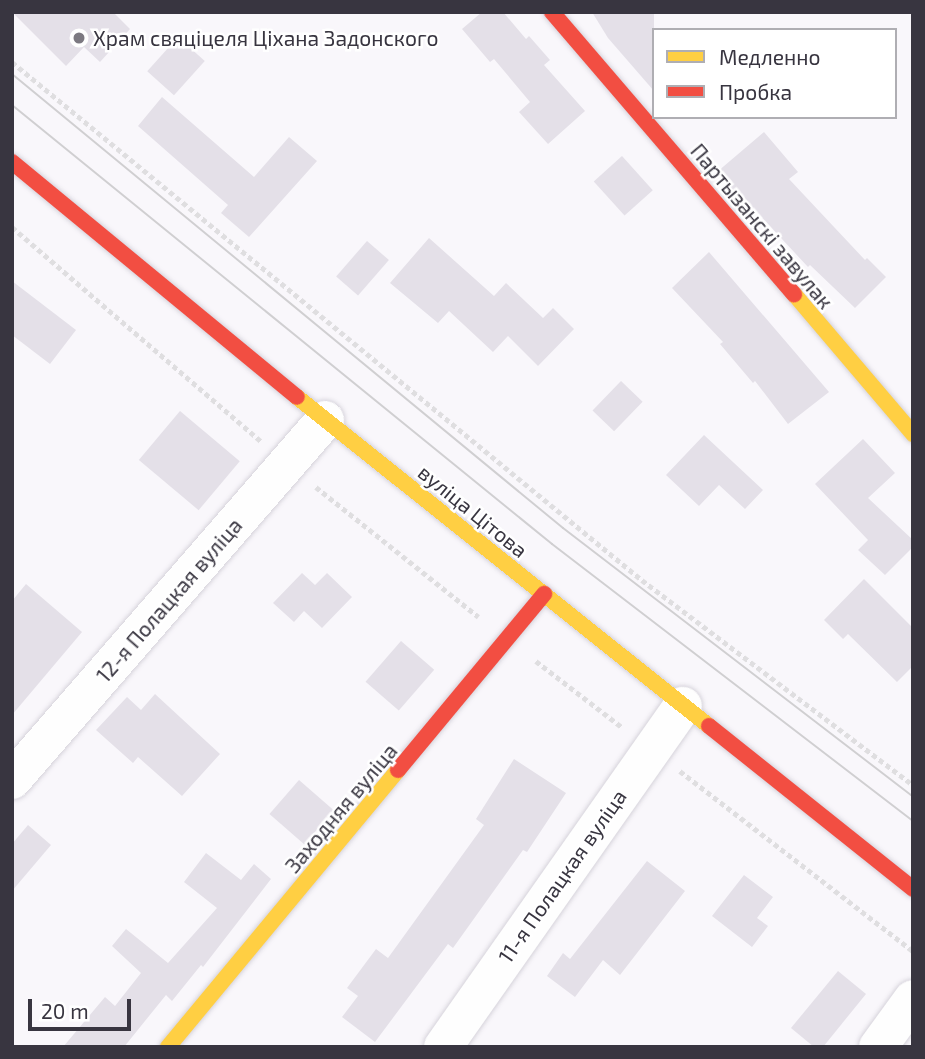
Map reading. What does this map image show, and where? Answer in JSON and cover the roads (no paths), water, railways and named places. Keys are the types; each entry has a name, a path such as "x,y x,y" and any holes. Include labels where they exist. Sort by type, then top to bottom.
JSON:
{"main road":[{"name":"Партызанскі завулак","path":"552,12 913,434"},
{"name":"вуліца Цітова","path":"12,162 325,420 913,889"},
{"name":"Заходняя вуліца","path":"169,1047 544,594"}],"street":[{"name":"12-я Полацкая вуліца","path":"12,780 325,420"},
{"name":"11-я Полацкая вуліца","path":"443,1047 683,706"},
{"path":"878,1047 913,999"}],"tram line":[{"path":"12,74 563,528 913,797"},
{"path":"12,105 552,544 913,821"}],"place":[{"name":"Храм свяціцеля Ціхана Задонского","path":"79,38"}]}
